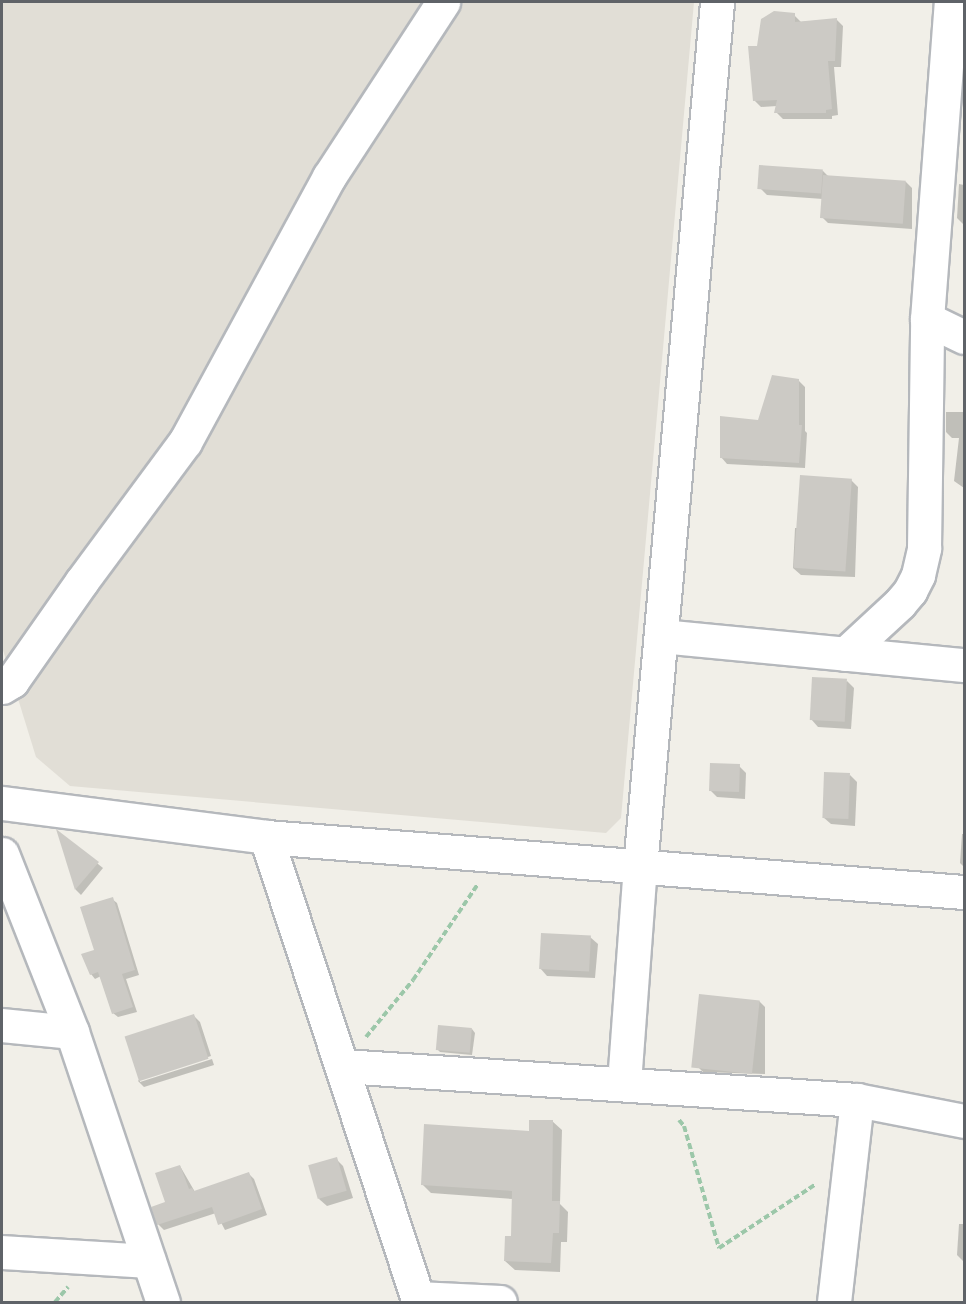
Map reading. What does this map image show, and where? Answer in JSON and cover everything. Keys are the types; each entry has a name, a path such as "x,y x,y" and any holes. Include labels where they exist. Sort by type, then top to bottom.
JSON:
{"street":[{"path":"2,687 12,681 82,580 185,442 329,177 443,2"},
{"path":"624,1083 640,867 717,2"},
{"path":"845,654 900,603 918,575 924,548 927,319 951,2"},
{"path":"927,319 964,337"},
{"path":"661,636 964,665"},
{"path":"2,803 266,837 964,892"},
{"path":"266,837 418,1300 500,1302"},
{"path":"2,854 72,1032 163,1302"},
{"path":"2,1025 72,1032"},
{"path":"343,1066 857,1100 964,1121"},
{"path":"834,1302 857,1100"},
{"path":"2,1252 149,1261"}],"path":[{"path":"343,1066 413,980 496,855"},
{"path":"677,1118 684,1126 719,1248 818,1183"}],"shaded area":[{"path":"2,2 694,2 621,818 606,833 70,786 36,757 2,647"}],"building":[{"path":"774,11 795,13 795,22 837,18 835,61 828,61 832,109 826,110 826,113 774,113 777,100 753,101 748,46 757,46 761,19"},
{"path":"759,165 823,169 821,193 757,189"},
{"path":"823,175 906,181 903,224 820,218"},
{"path":"772,375 799,379 799,425 802,425 799,463 720,458 720,416 758,420"},
{"path":"800,475 852,479 845,571 794,568"},
{"path":"812,677 847,679 845,722 810,720"},
{"path":"710,763 740,764 739,792 709,791"},
{"path":"824,772 850,773 848,819 822,818"},
{"path":"56,829 99,862 75,890"},
{"path":"113,897 135,970 122,974 133,1007 112,1014 98,972 90,975 81,954 94,950 80,907"},
{"path":"541,933 591,936 589,972 539,969"},
{"path":"699,994 760,1000 752,1074 691,1068"},
{"path":"194,1014 209,1059 139,1081 125,1037"},
{"path":"438,1025 472,1028 470,1053 436,1050"},
{"path":"529,1120 553,1120 552,1201 560,1201 559,1233 553,1233 551,1263 504,1261 505,1236 511,1236 512,1191 421,1185 424,1124 529,1131"},
{"path":"337,1157 347,1191 318,1199 308,1165"},
{"path":"180,1165 189,1189 192,1188 194,1191 249,1172 262,1209 218,1225 212,1207 157,1225 151,1207 165,1202 155,1173"}]}
